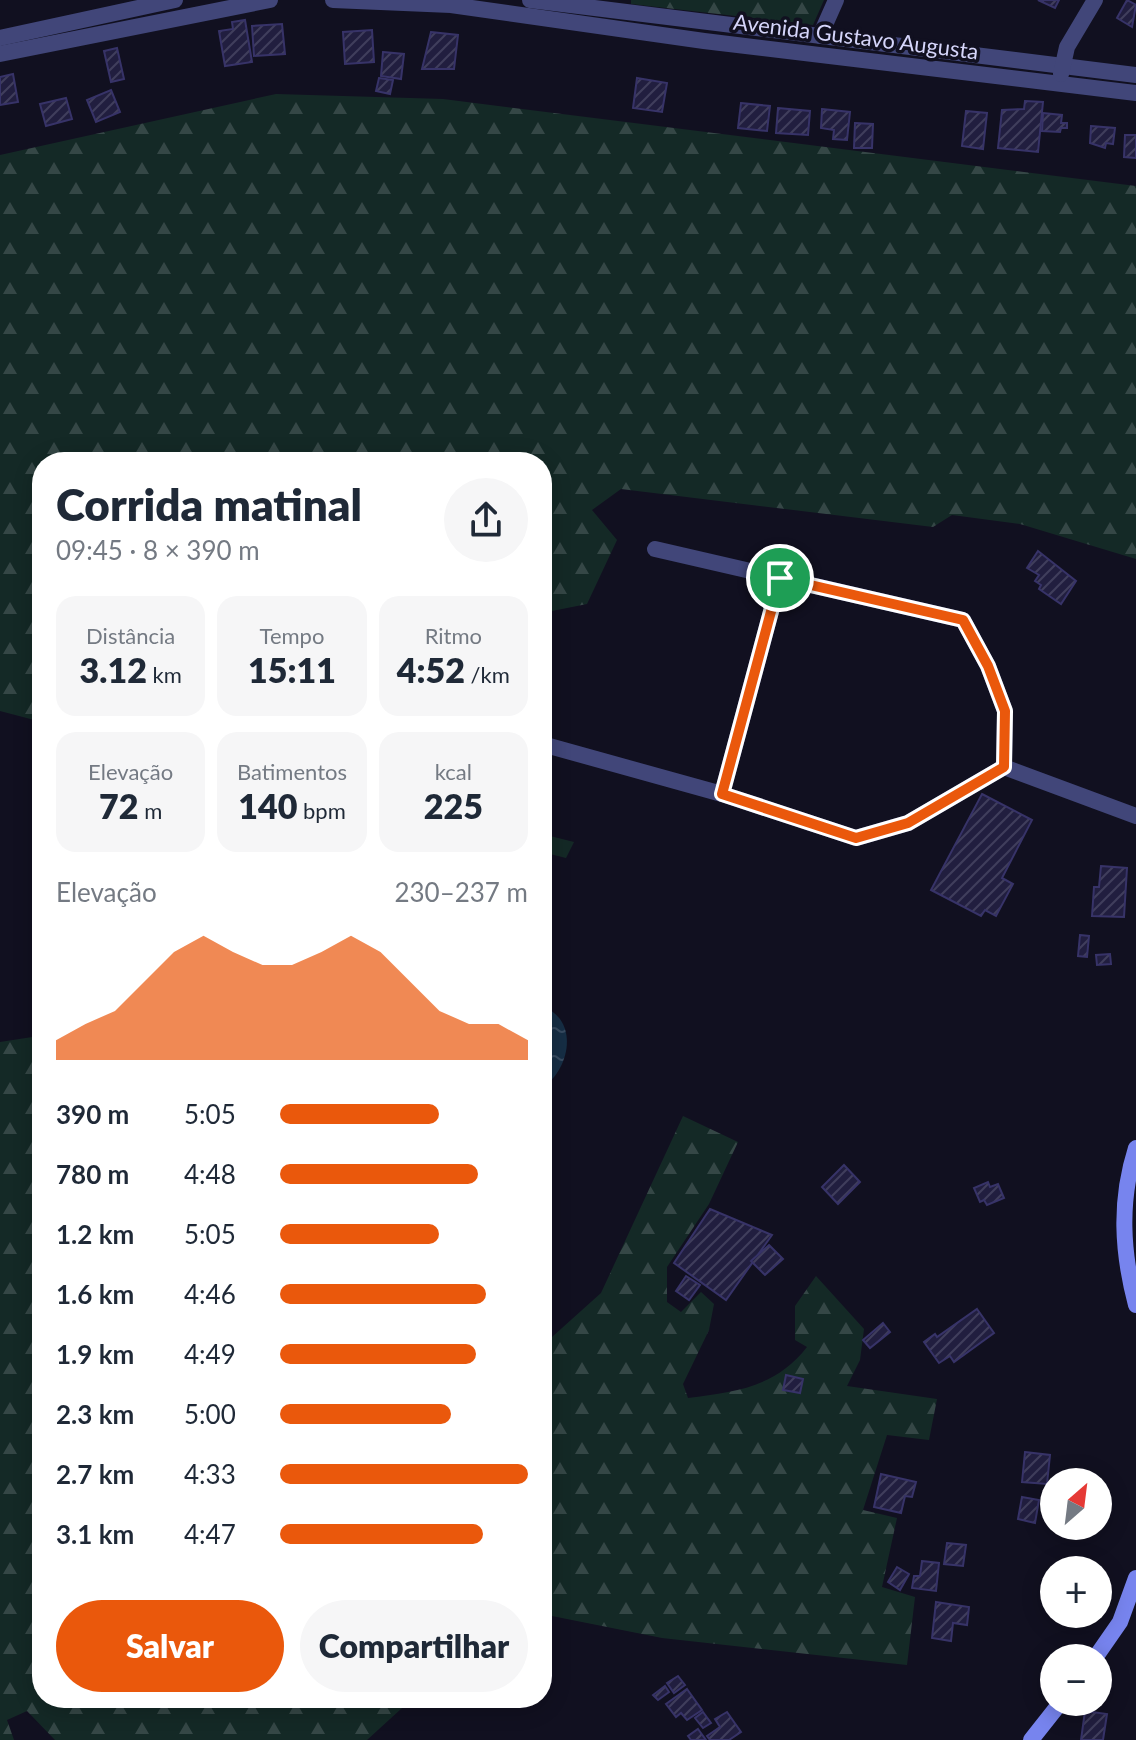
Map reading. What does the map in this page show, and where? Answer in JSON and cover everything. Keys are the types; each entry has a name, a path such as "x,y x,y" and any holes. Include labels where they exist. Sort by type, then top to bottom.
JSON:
{"main road":[{"path":"1136,1148 1126,1188 1123,1227 1127,1268 1136,1305"},
{"path":"1105,1644 1120,1622 1136,1578"},
{"path":"1031,1740 1050,1716"}],"street":[{"path":"0,38 175,0"},
{"path":"0,54 270,0"},
{"name":"Avenida Gustavo Augusta","path":"333,0 451,5 537,4 1136,75"},
{"path":"820,36 836,0"},
{"path":"1060,84 1067,47 1095,0"},
{"name":"Avenida Gustavo Augusta","path":"537,4 704,41 1136,93"},
{"path":"655,549 963,620 988,666 1005,711 1004,767"},
{"path":"722,794 780,578"},
{"path":"552,747 722,794 856,838 908,823 1004,767"},
{"path":"1004,767 1136,816"},
{"path":"1120,1622 1136,1606"}],"green space":[{"path":"631,0 824,0 813,25 631,4"},
{"path":"276,94 443,99 1136,186 1136,559 1020,524 952,515 933,527 621,489 592,510 617,540 587,604 552,611 552,452 32,452 32,719 0,711 0,155"},
{"path":"552,836 574,842 566,858 552,854"},
{"path":"32,1037 32,1708 402,1708 367,1740 55,1740 27,1711 7,1720 14,1740 0,1740 0,1042"},
{"path":"683,1116 738,1142 709,1204 667,1267 667,1302 681,1312 701,1292 714,1304 709,1330 683,1384 688,1398 739,1390 782,1371 807,1347 795,1340 795,1306 816,1276 864,1329 860,1360 847,1386 937,1399 929,1440 887,1435 863,1510 897,1518 882,1587 915,1597 907,1665 662,1638 552,1616 552,1337 601,1293"}],"water":[{"path":"552,1012 562,1022 566,1033 567,1046 552,1080"}],"building":[{"path":"1038,0 1059,0 1055,8"},
{"path":"1127,0 1136,5 1132,27 1117,18"},
{"path":"245,20 252,62 225,66 219,31 233,29 232,22"},
{"path":"282,24 285,54 254,56 252,26"},
{"path":"372,30 374,62 345,64 343,32"},
{"path":"431,32 458,35 454,69 422,69"},
{"path":"117,48 124,79 111,82 104,51"},
{"path":"383,52 404,54 401,79 381,76"},
{"path":"13,74 18,102 0,105 0,77"},
{"path":"379,78 393,80 390,94 376,91"},
{"path":"637,78 667,83 662,112 633,108"},
{"path":"111,90 120,112 96,122 87,100"},
{"path":"66,98 72,119 46,126 40,104"},
{"path":"1025,101 1043,102 1038,152 998,148 1002,110 1024,109"},
{"path":"741,103 770,106 767,131 738,128"},
{"path":"778,108 810,111 808,135 776,133"},
{"path":"822,109 850,112 847,140 833,139 834,130 821,128"},
{"path":"966,111 987,113 983,149 962,146"},
{"path":"1043,113 1062,115 1061,123 1067,123 1067,128 1061,128 1060,132 1042,131"},
{"path":"855,123 873,124 872,148 854,148"},
{"path":"1091,126 1115,128 1113,144 1106,143 1105,148 1090,143"},
{"path":"1125,135 1136,135 1136,158 1124,157"},
{"path":"1038,551 1076,581 1061,604 1039,589 1041,585 1035,581 1039,575 1027,568"},
{"path":"982,794 1032,820 1002,878 1013,884 996,916 985,910 981,916 931,890"},
{"path":"1101,866 1127,868 1124,917 1092,916 1094,887 1099,887"},
{"path":"1080,935 1089,936 1087,957 1078,956"},
{"path":"1110,954 1111,964 1097,965 1096,955"},
{"path":"844,1165 860,1182 838,1204 822,1187"},
{"path":"988,1182 990,1187 998,1184 1004,1198 987,1205 984,1200 980,1202 974,1188"},
{"path":"710,1209 772,1235 726,1300 674,1263"},
{"path":"769,1245 783,1259 765,1275 751,1261"},
{"path":"686,1276 700,1285 689,1300 676,1291"},
{"path":"977,1309 994,1333 954,1362 950,1356 939,1363 924,1342 935,1334 937,1337"},
{"path":"883,1323 890,1332 870,1348 863,1340"},
{"path":"786,1375 803,1379 800,1393 783,1390"},
{"path":"1025,1452 1050,1455 1049,1468 1040,1468 1040,1483 1022,1482"},
{"path":"881,1474 916,1482 912,1497 905,1496 901,1513 874,1507"},
{"path":"1022,1497 1039,1500 1035,1523 1018,1519"},
{"path":"947,1543 966,1545 963,1566 944,1564"},
{"path":"922,1561 939,1563 936,1591 912,1588 914,1576 920,1576"},
{"path":"897,1567 909,1574 900,1590 888,1582"},
{"path":"936,1602 969,1607 967,1625 953,1623 951,1641 932,1638"},
{"path":"678,1676 685,1685 674,1693 667,1683"},
{"path":"665,1686 669,1692 658,1700 653,1695"},
{"path":"687,1689 702,1710 687,1720 681,1713 676,1717 666,1704"},
{"path":"703,1712 711,1723 703,1728 695,1718"},
{"path":"727,1712 741,1732 729,1740 710,1740 707,1736 720,1727 715,1719"},
{"path":"1084,1716 1107,1716 1103,1740 1081,1740"},
{"path":"698,1729 706,1740 691,1740 688,1736"}],"route":[{"path":"780,578 963,620 988,666 1005,711 1004,767 908,823 856,838 722,794 780,578"}]}
